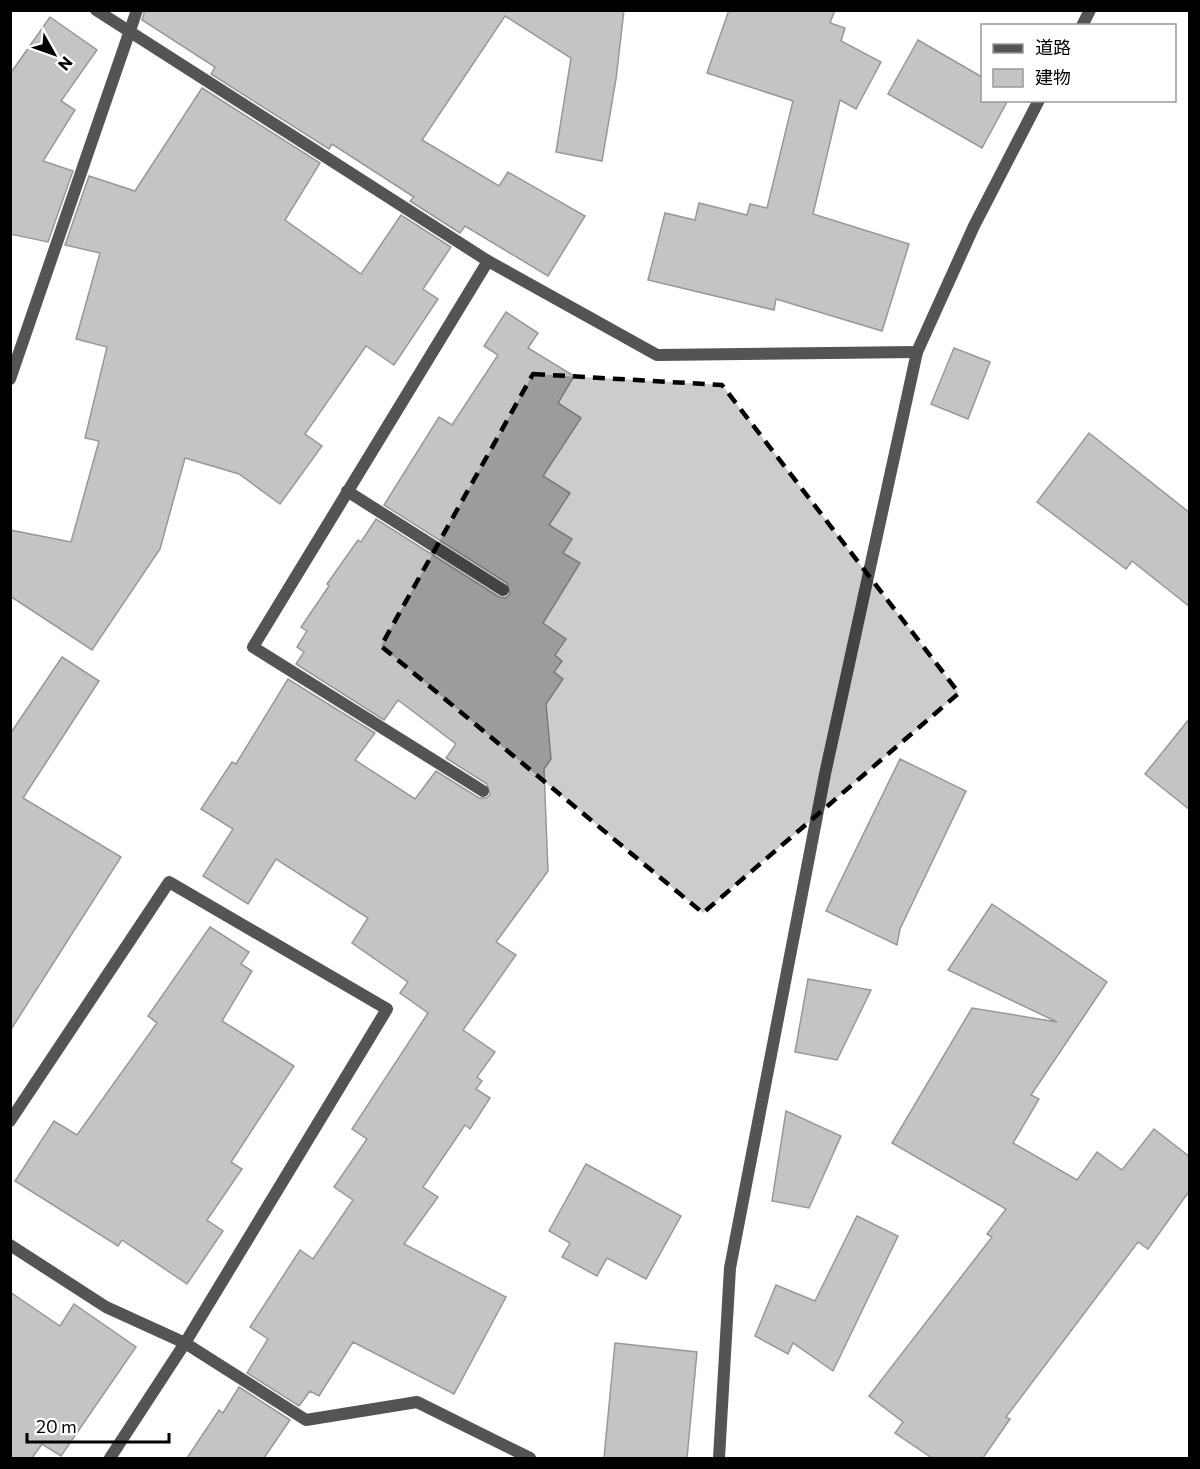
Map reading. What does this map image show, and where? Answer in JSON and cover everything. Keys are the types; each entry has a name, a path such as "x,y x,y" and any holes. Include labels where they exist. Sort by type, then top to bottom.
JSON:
{"street":[{"path":"96,10 488,261 657,355 917,352"},
{"path":"10,379 137,10"},
{"path":"1083,24 1090,10"},
{"path":"719,1458 730,1268 825,774 917,352 974,226 1039,102"},
{"path":"483,791 252,647 488,261"},
{"path":"347,491 503,590"},
{"path":"10,1121 169,882 387,1009 185,1343 110,1458"},
{"path":"10,1245 106,1307 185,1343 306,1419 417,1401 530,1458"}],"highlighted area":[{"path":"533,374 722,385 959,693 703,913 381,646"}],"building":[{"path":"145,10 624,10 616,79 602,161 556,152 571,58 505,16 422,140 499,186 508,172 585,216 548,276 465,226 460,233 410,201 414,197 332,144 329,149 211,74 215,67 142,20"},
{"path":"729,10 835,10 830,23 845,28 841,41 881,62 856,109 840,100 813,214 909,244 882,331 776,299 774,310 648,280 665,213 695,220 699,203 747,215 750,204 767,208 793,101 707,73"},
{"path":"50,17 97,50 61,101 75,110 43,161 73,171 48,242 10,234 10,74"},
{"path":"918,40 981,76 981,102 1007,102 982,148 888,94"},
{"path":"202,88 320,163 285,220 361,274 401,215 451,247 423,289 438,299 394,365 366,346 305,434 322,446 280,504 239,474 185,458 160,549 92,650 10,596 10,530 71,542 99,441 85,438 107,347 76,339 100,253 65,245 89,176 135,191"},
{"path":"506,312 538,333 528,348 574,376 558,403 581,418 543,476 570,493 549,525 572,539 563,553 580,563 543,623 566,639 555,655 562,661 554,672 563,679 546,704 551,759 544,769 548,871 496,942 516,955 463,1030 495,1052 477,1077 482,1081 476,1089 490,1098 470,1129 465,1125 423,1187 438,1197 404,1244 506,1297 454,1394 353,1342 319,1396 310,1391 299,1406 247,1373 268,1339 250,1327 300,1250 313,1259 353,1200 334,1187 367,1139 352,1129 428,1013 400,993 408,982 352,943 368,918 276,859 248,904 203,876 233,829 201,809 232,762 236,764 288,679 375,733 355,760 415,799 436,771 479,798 486,798 490,795 487,784 446,758 456,744 398,700 384,720 296,664 304,652 297,647 307,631 301,627 329,586 327,584 358,540 361,542 376,519 499,597 506,598 510,594 507,583 384,505 439,417 452,425 498,355 484,346"},
{"path":"954,348 990,362 968,419 931,404"},
{"path":"1089,433 1190,513 1190,607 1132,561 1126,569 1037,502"},
{"path":"62,657 99,681 23,798 121,857 10,1031 10,734"},
{"path":"1190,718 1190,810 1145,774"},
{"path":"900,759 966,791 900,929 897,945 826,911"},
{"path":"992,904 1107,982 1031,1095 1039,1099 1013,1143 1077,1180 1097,1152 1122,1170 1154,1129 1190,1157 1190,1190 1148,1249 1138,1242 1006,1417 1010,1419 983,1458 932,1458 895,1433 903,1422 869,1396 992,1237 987,1234 1006,1209 892,1143 972,1008 1057,1022 948,970"},
{"path":"210,927 249,952 241,964 252,971 222,1021 294,1066 231,1162 242,1169 207,1220 223,1231 187,1284 122,1240 118,1246 15,1181 54,1121 77,1135 157,1023 148,1016"},
{"path":"808,979 871,990 837,1060 795,1052"},
{"path":"786,1111 841,1136 809,1208 772,1201"},
{"path":"586,1164 681,1216 646,1279 607,1258 597,1276 562,1257 570,1243 549,1231"},
{"path":"857,1216 898,1236 833,1371 793,1343 788,1354 755,1336 776,1285 815,1301"},
{"path":"10,1292 60,1326 74,1304 136,1347 61,1456 42,1444 32,1458 10,1458"},
{"path":"615,1343 697,1352 687,1458 604,1458"},
{"path":"239,1387 290,1420 264,1458 187,1458 219,1410 223,1413"}]}
